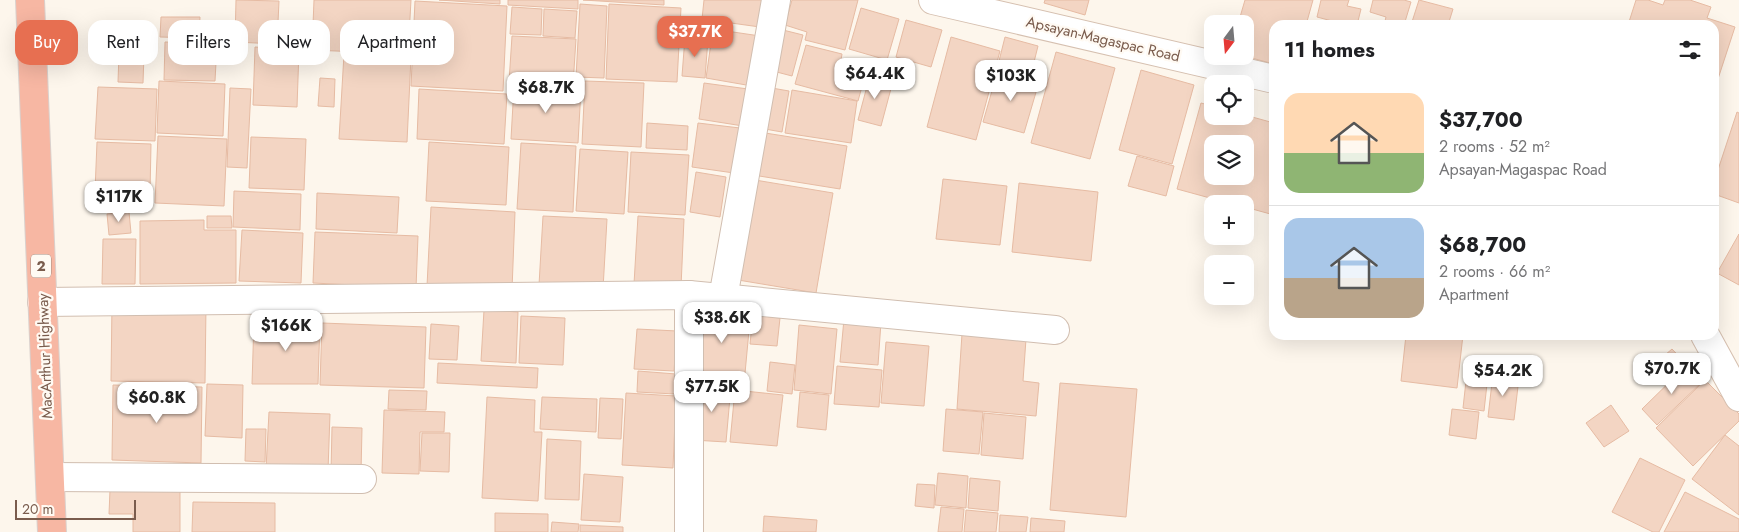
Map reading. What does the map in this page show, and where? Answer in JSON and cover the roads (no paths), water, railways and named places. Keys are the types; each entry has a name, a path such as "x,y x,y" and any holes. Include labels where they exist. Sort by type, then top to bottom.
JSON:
{"highway":[{"name":"MacArthur Highway","path":"30,0 52,532"}],"street":[{"path":"723,298 776,0"},
{"name":"Apsayan-Magaspac Road","path":"933,0 1269,78"},
{"path":"689,294 689,532"},
{"path":"42,302 689,294 1055,330"},
{"path":"1708,340 1739,397"},
{"path":"50,478 362,478"}]}
